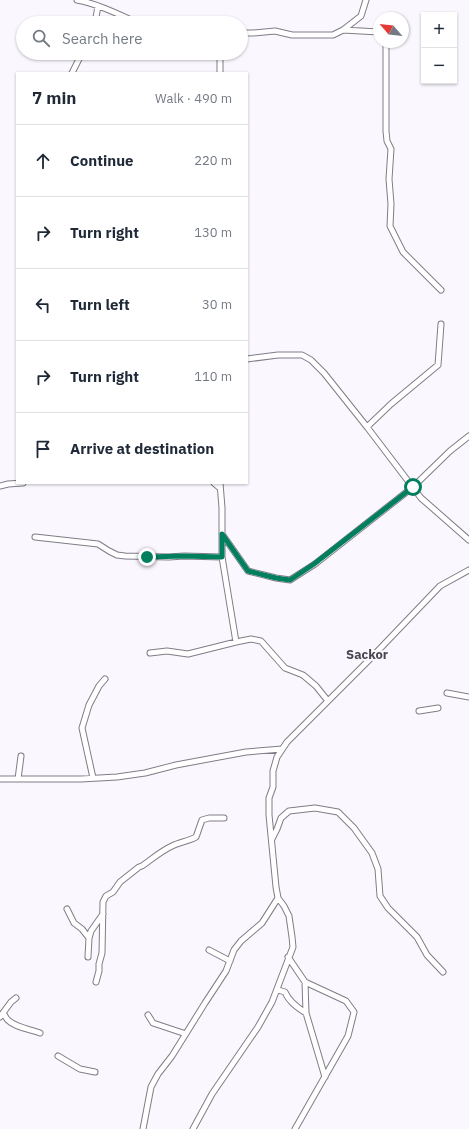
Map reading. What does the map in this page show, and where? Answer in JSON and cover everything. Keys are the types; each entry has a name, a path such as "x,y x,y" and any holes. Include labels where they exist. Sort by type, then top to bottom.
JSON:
{"street":[{"path":"77,0 87,1 122,16"},
{"path":"248,33 276,31 292,35 333,35 343,30 361,16 366,0"},
{"path":"97,16 98,6"},
{"path":"343,30 373,32"},
{"path":"386,48 386,131 387,141 391,150 389,179 391,204 390,226 403,252 441,290"},
{"path":"72,72 78,60"},
{"path":"220,60 220,72"},
{"path":"367,427 391,404 438,365 441,324"},
{"path":"248,359 278,355 302,356 311,360 324,373 421,498 469,540"},
{"path":"222,534 248,571 290,580 314,564 413,487 450,451 469,436"},
{"path":"0,486 16,483"},
{"path":"220,486 222,508 222,557 236,642"},
{"path":"35,537 98,544 109,552 125,556 222,557"},
{"path":"193,1129 212,1094 258,1027 272,1002 278,990 288,957 293,947 289,916 278,898 276,888 269,815 269,798 273,787 273,771 277,757 287,742 440,586 469,570"},
{"path":"150,653 167,651 188,654 251,639 261,641 284,668 303,675 316,686 328,701"},
{"path":"93,778 82,728 89,705 99,686 105,679"},
{"path":"447,693 469,697"},
{"path":"419,711 438,708"},
{"path":"0,779 118,777 145,773 176,765 246,752 282,749"},
{"path":"18,779 21,756"},
{"path":"272,840 281,818 289,811 315,808 338,812 354,828 372,853 378,869 380,896 388,908 417,937 427,956 443,972"},
{"path":"96,982 102,953 103,902 106,896 113,892 120,882 139,867 173,845 196,837 202,820 209,818 224,818"},
{"path":"143,1129 151,1087 158,1074 172,1056 226,971 234,950 241,941 262,923 278,898"},
{"path":"67,909 74,922 89,938"},
{"path":"88,957 91,931 103,914"},
{"path":"209,950 230,961"},
{"path":"288,957 305,982 346,1001 354,1012 348,1036 295,1129"},
{"path":"286,966 297,970"},
{"path":"305,982 306,1013 324,1077"},
{"path":"278,990 285,992 287,997 297,1007 306,1013"},
{"path":"16,998 11,1002 2,1015 14,1024 40,1033"},
{"path":"148,1015 152,1022 186,1034"},
{"path":"58,1056 80,1069 95,1072"}],"district":[{"name":"Sackor","path":"367,654"}],"route":[{"path":"147,557 222,557 222,534 248,571 290,580 314,564 413,487"}]}
